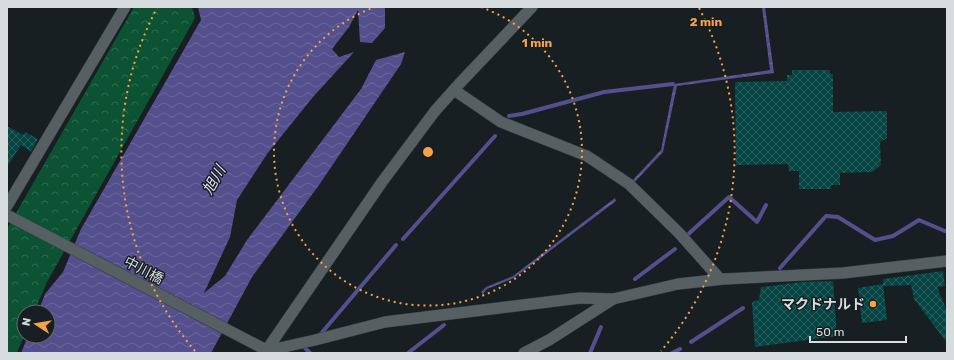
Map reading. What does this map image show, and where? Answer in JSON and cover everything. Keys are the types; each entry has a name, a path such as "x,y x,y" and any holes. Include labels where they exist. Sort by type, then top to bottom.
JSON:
{"street":[{"path":"7,206 125,7"},
{"path":"268,352 382,182 435,111 532,7"},
{"path":"454,90 501,122 587,156 629,184 679,233 720,279"},
{"name":"中川橋","path":"7,215 268,352"},
{"path":"268,352 385,322 580,298 613,299 678,284 720,279 843,273 947,261"},
{"path":"524,353 549,340 613,299"}],"green space":[{"path":"134,7 192,7 195,18 47,282 37,304 16,304 16,344 21,344 17,353 7,353 7,229"}],"water":[{"name":"旭川","path":"198,7 385,7 385,28 372,43 360,42 358,10 349,27 332,49 339,57 354,52 313,97 267,154 237,200 230,237 204,293 225,276 247,240 361,89 376,60 405,52 401,64 319,185 252,277 211,353 21,353 25,344 56,344 56,304 41,304 45,294 63,272 81,229 201,20"},
{"path":"762,7 765,7 774,73 677,86 663,152 631,186 629,184 661,150 674,84 770,70"},
{"path":"615,198 616,201 514,278 487,289 483,294 481,292 486,287 513,276"}],"building":[{"path":"792,70 830,70 830,74 833,74 833,112 887,111 887,138 880,142 881,165 872,172 840,173 840,185 831,185 831,189 799,189 799,171 789,171 788,164 736,165 735,82 787,81 787,75 792,75"},
{"path":"7,126 23,135 25,132 38,139 31,152 21,145 7,167"},
{"path":"943,271 945,286 937,287 947,311 947,343 914,299 911,285 883,286 883,279"},
{"path":"833,281 837,336 755,347 752,302 759,300 761,287 802,282"},
{"path":"883,284 887,320 862,323 858,288"}],"waterway":[{"path":"509,116 522,114 604,92 673,84"},
{"path":"403,239 495,136"},
{"path":"684,238 729,197 757,222 766,205"},
{"path":"780,268 826,216 838,217 875,240 893,236 919,220 947,232"},
{"path":"319,336 396,245"},
{"path":"635,279 675,249"},
{"path":"691,342 743,308"},
{"path":"408,353 444,325"},
{"path":"590,353 601,327"},
{"path":"305,348 310,353"},
{"path":"672,353 680,349"}],"place":[{"name":"マクドナルド","path":"873,304"}]}
